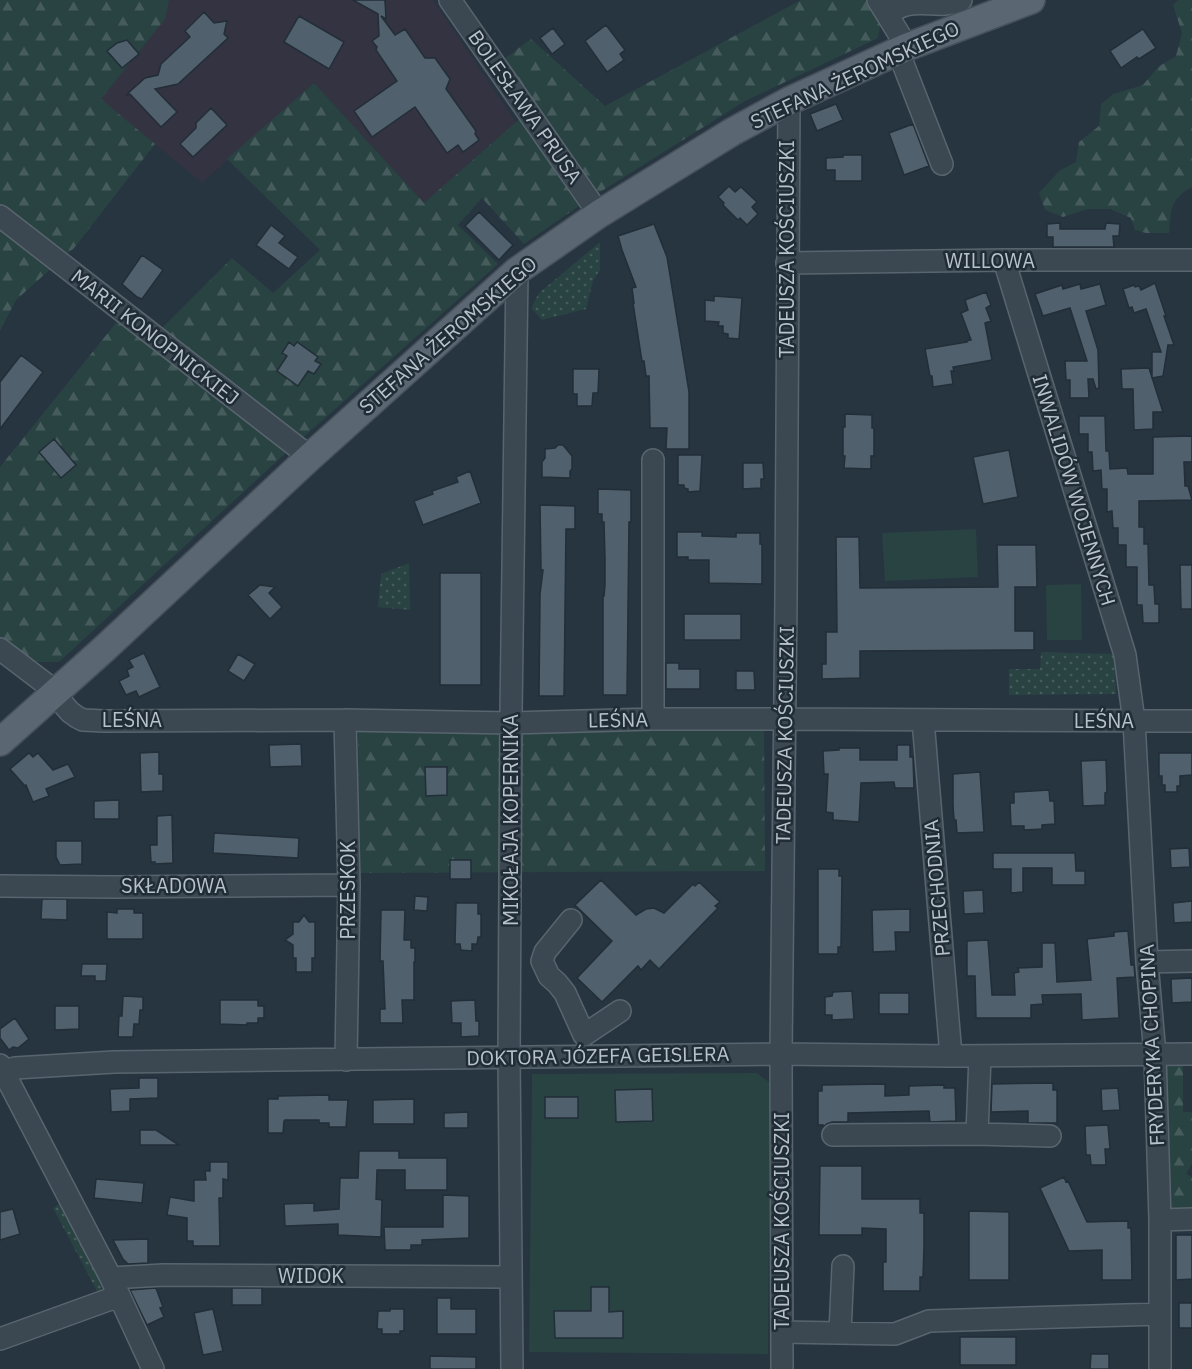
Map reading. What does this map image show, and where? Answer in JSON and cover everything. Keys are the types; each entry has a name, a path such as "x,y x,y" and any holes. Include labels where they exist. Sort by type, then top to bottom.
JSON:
{"main road":[{"name":"STEFANA ŻEROMSKIEGO","path":"0,742 310,457 517,271 600,214 732,132 789,100 902,49 1030,0"}],"street":[{"name":"BOLESŁAWA PRUSA","path":"450,0 600,214"},
{"path":"883,7 896,9 906,5 941,5 961,0"},
{"path":"883,7 902,49 942,164"},
{"name":"TADEUSZA KOŚCIUSZKI","path":"782,1369 781,1054 789,100"},
{"name":"MARII KONOPNICKIEJ","path":"0,216 310,457"},
{"name":"INWALIDÓW WOJENNYCH","path":"1004,260 1125,655 1134,721"},
{"name":"WILLOWA","path":"787,263 1192,260"},
{"name":"MIKOŁAJA KOPERNIKA","path":"512,1369 509,1057 517,271"},
{"path":"653,460 653,719"},
{"name":"LEŚNA","path":"0,649 37,676 70,712 83,720 345,720 511,723 653,719 1192,721"},
{"name":"PRZESKOK","path":"345,720 349,885 346,1060"},
{"name":"PRZECHODNIA","path":"923,720 951,1056"},
{"name":"FRYDERYKA CHOPINA","path":"1134,721 1147,962 1155,1055 1160,1220 1160,1369"},
{"name":"SKŁADOWA","path":"0,886 349,885"},
{"path":"572,920 545,952 542,961 549,976 565,993 584,1046 620,1011"},
{"path":"1147,962 1192,961"},
{"name":"DOKTORA JÓZEFA GEISLERA","path":"2,1068 114,1062 509,1057 584,1046 781,1054 951,1056 1192,1054"},
{"path":"977,1134 980,1056"},
{"path":"2,1068 115,1287 153,1369"},
{"path":"833,1135 1050,1136"},
{"path":"1160,1220 1192,1219"},
{"path":"840,1333 843,1266"},
{"name":"WIDOK","path":"0,1339 115,1287 163,1275 511,1277"},
{"path":"782,1332 895,1334 929,1321 1160,1314"}],"shaded area":[{"path":"0,0 433,0 516,122 424,203 314,83 202,183 100,99"}],"green space":[{"path":"0,0 169,0 165,19 101,99 155,144 74,248 16,300 0,331"},
{"path":"801,0 935,0 880,26 878,38 745,101 589,199 524,244 482,198 458,225 498,264 289,450 59,662 0,662 0,467 124,313 154,336 232,258 273,293 320,250 227,159 314,83 424,203 532,110 500,62 531,39 605,106"},
{"path":"1178,0 1192,0 1192,187 1179,196 1173,206 1169,233 1146,233 1135,230 1131,218 1110,209 1088,209 1063,217 1045,210 1039,193 1059,171 1076,162 1079,142 1099,126 1101,104 1113,94 1143,85 1158,67 1176,56 1182,33 1173,5"},
{"path":"600,242 600,270 593,281 586,309 542,320 531,308 539,293"},
{"path":"976,529 978,577 885,581 882,533"},
{"path":"409,563 410,610 378,607 381,574"},
{"path":"1081,584 1082,640 1047,640 1046,585"},
{"path":"1041,652 1115,654 1116,694 1009,695 1009,669 1040,669"},
{"path":"764,727 765,871 359,873 358,729"},
{"path":"1165,1065 1183,1065 1183,1112 1192,1112 1192,1163 1186,1174 1192,1177 1192,1210 1172,1211 1168,1206"},
{"path":"757,1073 770,1083 768,1354 529,1352 532,1074"},
{"path":"59,1204 64,1206 102,1280 99,1295 53,1208"}],"building":[{"path":"353,0 385,0 386,19 381,16 395,35 405,29 425,58 435,58 450,79 446,89 476,131 475,134 479,140 463,152 458,145 447,153 415,107 372,137 354,111 397,81 372,41 379,36 378,14"},
{"path":"204,12 214,23 227,21 224,34 228,38 178,84 155,89 177,112 161,127 130,94 126,95 145,78 158,75 161,64 190,37 185,31"},
{"path":"299,16 344,42 329,69 284,42"},
{"path":"606,25 625,50 620,54 624,60 607,72 585,41"},
{"path":"553,28 565,44 552,54 540,38"},
{"path":"1143,29 1156,48 1121,68 1110,51"},
{"path":"127,40 139,54 122,68 107,51 117,43"},
{"path":"836,104 843,120 817,131 810,114"},
{"path":"211,108 227,125 193,157 180,144"},
{"path":"913,124 929,166 904,175 889,133"},
{"path":"843,155 862,155 862,181 835,181 835,170 826,170 826,158 843,157"},
{"path":"729,186 735,192 741,187 757,202 752,207 758,214 747,225 740,218 738,220 718,197"},
{"path":"479,212 513,245 499,260 465,226"},
{"path":"1060,223 1060,229 1105,229 1106,223 1120,224 1119,236 1113,236 1114,247 1053,247 1053,237 1047,237 1047,224"},
{"path":"654,224 667,257 689,392 689,449 666,449 667,428 650,428 649,376 646,376 644,361 642,361 633,303 632,288 636,287 618,236"},
{"path":"271,225 285,236 279,243 298,257 289,269 256,245"},
{"path":"142,255 163,270 142,299 122,284"},
{"path":"1155,283 1174,345 1168,345 1163,376 1152,378 1152,352 1161,352 1146,309 1134,313 1132,307 1129,308 1123,289 1134,285 1139,286 1141,290"},
{"path":"1080,284 1081,289 1100,284 1106,305 1086,311 1098,350 1099,388 1096,389 1093,379 1088,379 1089,398 1070,398 1070,380 1066,380 1065,361 1087,361 1070,308 1043,316 1035,294 1062,285 1063,289"},
{"path":"986,292 991,305 986,308 991,321 985,323 992,360 953,367 954,371 951,371 953,384 933,387 925,349 971,340 961,313 968,310 965,300"},
{"path":"714,296 742,298 739,339 728,338 728,334 723,333 723,326 718,326 719,322 705,321 705,300 714,301"},
{"path":"289,342 294,346 297,342 318,357 315,361 321,364 314,374 308,371 298,386 277,371 287,356 282,353"},
{"path":"21,355 43,372 0,429 0,382"},
{"path":"1149,368 1163,412 1153,412 1153,429 1134,430 1133,389 1122,389 1121,369"},
{"path":"573,369 599,369 598,393 593,393 592,406 577,406 577,394 573,394"},
{"path":"845,414 872,415 874,456 871,456 871,469 844,468"},
{"path":"1079,416 1105,416 1106,451 1109,451 1110,469 1127,468 1128,474 1153,474 1153,437 1192,436 1192,462 1184,462 1185,486 1188,486 1192,500 1139,501 1139,527 1144,527 1144,544 1148,544 1149,585 1154,585 1155,604 1159,604 1159,623 1143,623 1142,605 1137,605 1137,567 1126,567 1126,545 1118,545 1118,528 1113,528 1112,511 1107,512 1107,489 1102,489 1101,470 1093,471 1092,452 1088,452 1088,434 1079,434"},
{"path":"54,439 76,465 61,478 39,452"},
{"path":"563,445 572,456 570,478 542,477 545,449 555,448"},
{"path":"1009,450 1018,497 983,504 973,457"},
{"path":"678,455 702,455 700,491 688,492 684,485 678,485"},
{"path":"743,463 763,463 764,479 761,479 761,488 743,489"},
{"path":"470,471 481,503 423,525 414,501 433,494 432,491 458,482 456,477"},
{"path":"598,489 631,490 627,695 603,695 605,559 604,522 602,522 602,514 598,514"},
{"path":"540,505 575,506 575,529 566,529 564,696 539,696 540,594 543,570 541,570"},
{"path":"677,532 702,532 702,536 736,537 736,533 760,533 762,584 709,583 709,560 688,560 688,557 677,557"},
{"path":"836,537 859,537 860,588 998,587 997,545 1036,545 1037,587 1015,587 1015,631 1034,631 1034,650 860,651 860,678 822,679 822,664 826,664 826,632 837,632"},
{"path":"1180,565 1192,565 1192,609 1181,609"},
{"path":"440,573 481,573 481,685 440,685"},
{"path":"260,585 275,587 269,593 282,607 270,619 248,595"},
{"path":"684,614 741,614 741,640 684,640"},
{"path":"144,653 160,687 139,697 136,691 126,695 119,681 129,676 127,670 133,667 129,660"},
{"path":"238,654 255,664 244,681 228,671"},
{"path":"666,663 679,663 679,669 700,669 700,689 666,689"},
{"path":"736,671 754,671 755,690 736,690"},
{"path":"301,744 302,766 270,767 269,745"},
{"path":"897,745 910,745 910,757 913,757 914,788 895,788 894,782 861,783 859,822 833,820 833,813 826,812 828,774 824,774 823,751 860,748 860,760 897,760"},
{"path":"159,752 159,774 163,774 163,791 141,792 140,753"},
{"path":"29,753 33,757 38,753 53,770 68,764 75,777 46,789 49,796 33,802 26,785 10,769"},
{"path":"1159,753 1192,753 1192,775 1180,776 1180,786 1177,786 1177,792 1165,792 1162,776 1159,776"},
{"path":"1106,760 1105,805 1083,806 1081,761"},
{"path":"425,767 447,767 447,795 426,796"},
{"path":"980,772 984,832 957,833 956,820 954,820 953,774"},
{"path":"1049,790 1050,801 1054,801 1055,824 1042,825 1042,829 1024,830 1024,826 1011,826 1010,803 1014,803 1014,792"},
{"path":"119,800 119,819 94,819 94,801"},
{"path":"172,815 173,863 155,864 151,862 150,845 157,845 157,816"},
{"path":"214,833 299,838 298,858 213,853"},
{"path":"56,841 82,841 82,864 60,865 56,857"},
{"path":"1189,848 1190,867 1171,868 1170,849"},
{"path":"993,853 1075,853 1076,871 1085,871 1085,885 1052,885 1052,868 1023,868 1023,892 1011,893 1011,869 993,869"},
{"path":"450,860 471,860 471,879 450,879"},
{"path":"818,869 839,869 839,876 842,876 841,947 838,947 838,954 818,954"},
{"path":"601,880 636,915 646,909 654,908 664,913 693,884 695,886 699,882 720,902 715,906 718,908 659,969 650,960 641,970 638,966 602,1002 577,978 612,941 575,905"},
{"path":"983,890 984,913 964,914 963,891"},
{"path":"415,896 428,897 427,911 414,910"},
{"path":"42,899 67,899 67,920 41,919"},
{"path":"1192,901 1192,922 1174,923 1173,903"},
{"path":"456,903 478,903 478,914 481,914 481,937 478,937 477,944 472,944 472,951 461,950 460,944 455,944"},
{"path":"117,909 134,909 134,913 143,913 143,939 107,939 107,912 117,913"},
{"path":"910,909 910,932 895,932 896,951 873,952 872,910"},
{"path":"381,910 405,910 404,940 411,940 411,948 415,948 414,1000 402,1000 403,1023 380,1023 380,1009 385,1009 383,961 380,961"},
{"path":"304,915 309,922 315,922 315,958 312,958 312,972 296,972 293,945 285,940 293,934 293,922 299,922"},
{"path":"1128,931 1131,965 1134,965 1135,977 1117,978 1119,1018 1082,1020 1081,994 1042,995 1043,1004 1031,1005 1031,1018 976,1018 975,976 967,976 967,941 988,940 992,995 1015,995 1014,973 1019,972 1018,968 1042,967 1042,943 1055,943 1057,982 1091,980 1087,939 1114,936 1114,932"},
{"path":"82,964 107,964 106,981 95,981 95,976 81,976"},
{"path":"1192,978 1192,1002 1172,1003 1171,979"},
{"path":"852,991 854,1019 832,1020 832,1015 825,1015 825,997 832,996 833,992"},
{"path":"879,993 909,993 909,1014 879,1014"},
{"path":"123,996 143,997 143,1010 140,1010 139,1024 134,1024 133,1037 118,1037"},
{"path":"220,1000 258,1000 258,1006 264,1006 264,1018 258,1018 258,1023 247,1023 247,1025 220,1024"},
{"path":"475,1000 479,1036 461,1037 461,1023 452,1023 451,1001"},
{"path":"55,1006 79,1006 79,1029 55,1030"},
{"path":"15,1018 29,1039 18,1048 13,1047 9,1050 0,1038 0,1029"},
{"path":"139,1078 158,1078 158,1098 130,1099 130,1111 111,1112 110,1089 139,1088"},
{"path":"1053,1083 1053,1090 1057,1090 1057,1123 1028,1123 1028,1111 991,1112 992,1084"},
{"path":"885,1084 885,1096 909,1095 909,1086 944,1085 944,1088 955,1088 956,1121 930,1122 929,1111 848,1113 848,1122 832,1122 823,1127 823,1125 818,1125 818,1091 822,1091 822,1085"},
{"path":"1118,1088 1120,1110 1102,1111 1101,1089"},
{"path":"652,1089 653,1121 616,1122 615,1090"},
{"path":"329,1095 329,1100 348,1100 346,1127 329,1127 329,1123 319,1123 319,1120 285,1120 283,1133 268,1133 268,1099 278,1099 278,1096"},
{"path":"545,1097 578,1097 578,1118 545,1118"},
{"path":"414,1099 414,1124 373,1124 373,1100"},
{"path":"468,1112 468,1128 444,1128 444,1113"},
{"path":"1108,1125 1110,1149 1105,1149 1106,1165 1091,1165 1090,1155 1086,1155 1085,1126"},
{"path":"140,1130 156,1130 179,1145 140,1145"},
{"path":"359,1151 399,1151 399,1158 447,1158 447,1190 405,1190 405,1170 377,1170 376,1199 382,1200 381,1237 338,1235 338,1224 285,1226 284,1204 314,1203 314,1211 339,1209 340,1178 358,1178"},
{"path":"210,1162 228,1162 228,1180 223,1179 223,1198 219,1198 220,1246 193,1246 193,1241 187,1241 187,1218 167,1215 170,1197 194,1201 194,1180 206,1180 205,1171 210,1171"},
{"path":"820,1166 862,1166 862,1199 920,1199 920,1213 924,1213 924,1247 920,1291 883,1291 886,1229 862,1228 862,1235 819,1235"},
{"path":"1064,1177 1087,1222 1128,1221 1128,1228 1131,1228 1132,1280 1102,1280 1102,1250 1069,1251 1040,1188"},
{"path":"96,1179 144,1183 142,1203 94,1198"},
{"path":"443,1195 469,1196 469,1238 422,1240 422,1245 411,1245 411,1250 385,1250 384,1227 443,1227"},
{"path":"13,1209 20,1234 0,1240 0,1212"},
{"path":"969,1211 1009,1212 1009,1280 969,1280"},
{"path":"1176,1235 1192,1235 1192,1279 1176,1280"},
{"path":"148,1239 148,1263 128,1264 113,1240"},
{"path":"591,1287 609,1287 609,1312 623,1311 623,1338 555,1338 554,1311 591,1311"},
{"path":"156,1288 164,1317 147,1325 130,1290"},
{"path":"232,1288 262,1288 262,1305 232,1305"},
{"path":"437,1298 451,1298 451,1309 476,1309 476,1334 437,1334"},
{"path":"1179,1303 1192,1303 1192,1328 1179,1328"},
{"path":"213,1309 223,1351 203,1355 194,1313"},
{"path":"390,1309 404,1309 404,1331 400,1331 400,1334 382,1334 382,1329 377,1329 378,1311 390,1311"},
{"path":"960,1337 1016,1337 1016,1365 960,1365"},
{"path":"1091,1354 1109,1354 1109,1369 1090,1369"},
{"path":"430,1356 476,1357 476,1369 430,1369"}]}
